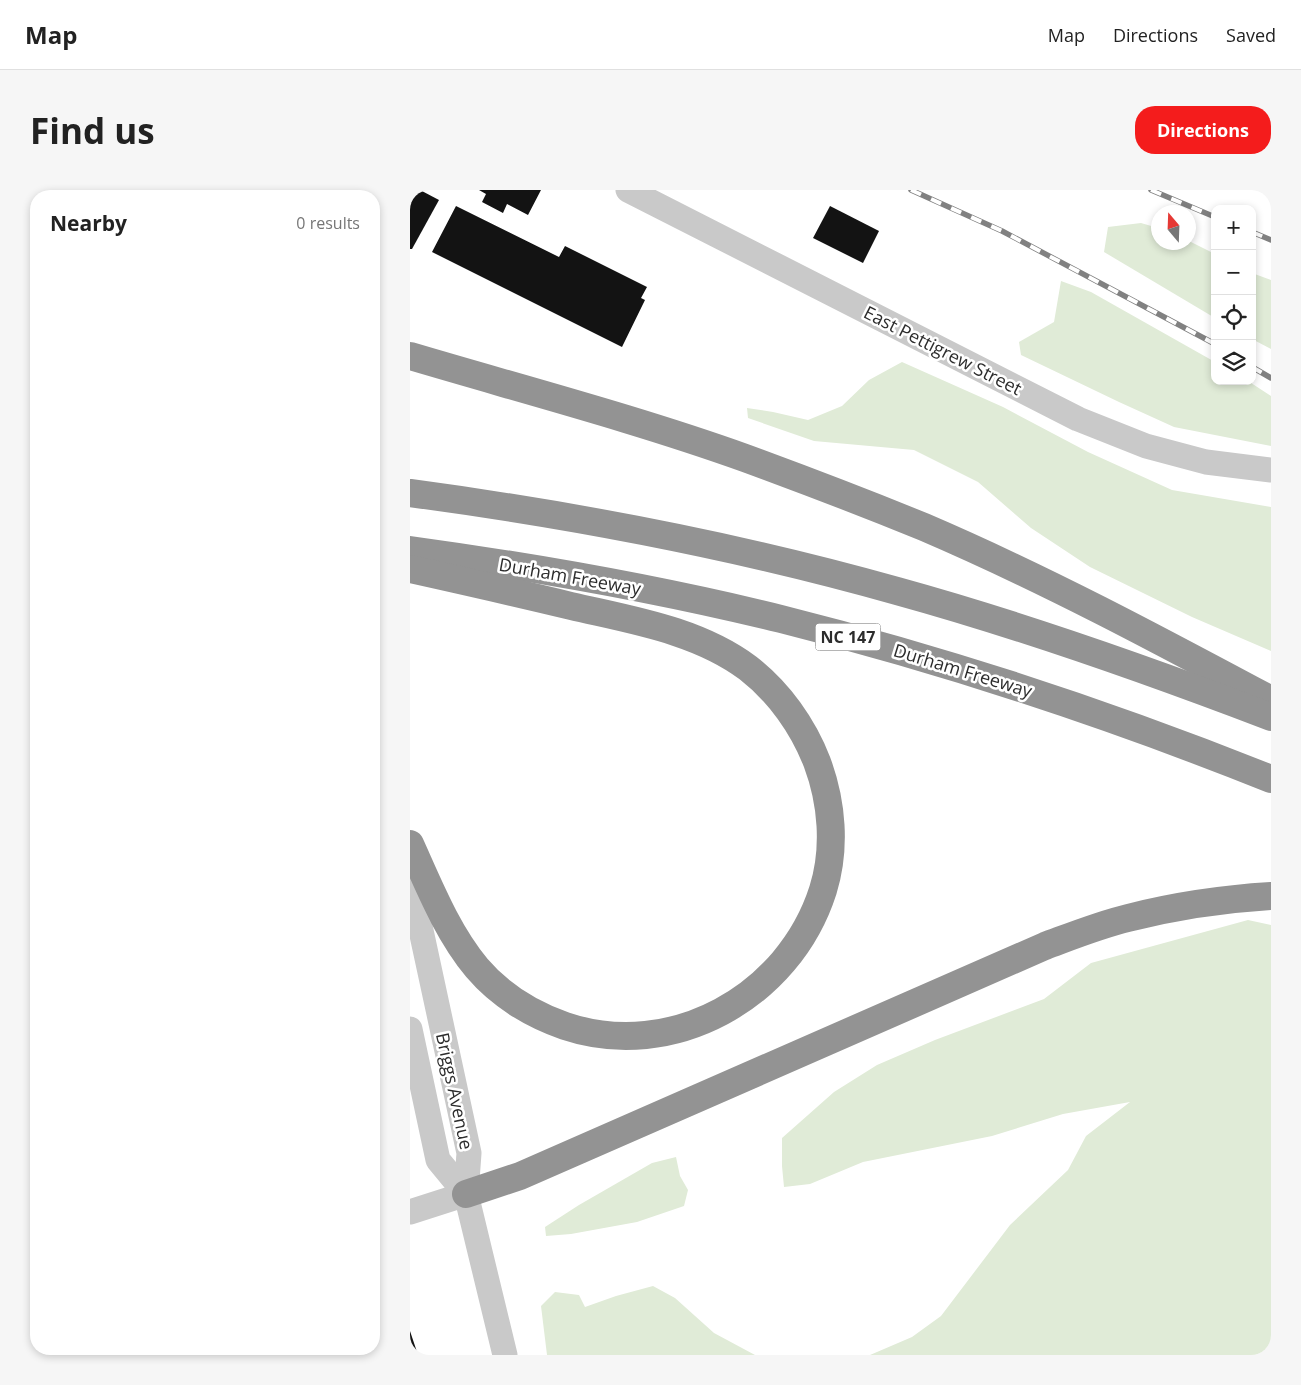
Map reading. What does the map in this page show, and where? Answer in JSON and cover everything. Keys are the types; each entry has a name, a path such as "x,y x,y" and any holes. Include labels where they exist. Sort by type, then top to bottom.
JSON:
{"highway":[{"path":"410,347 442,366"},
{"path":"410,356 658,430 744,458 924,527 1015,567 1100,609 1271,700"},
{"path":"410,492 591,521 687,540 831,574 1000,621 1106,656 1271,717"},
{"name":"Durham Freeway","path":"410,550 571,574 676,595 872,643 983,675 1088,710 1191,747 1271,779"},
{"path":"410,569 648,623 701,642 748,668 785,706 813,752 823,778 829,806 831,833 824,888 815,912 793,948 771,976 751,992 709,1018 664,1033 643,1036 598,1034 566,1026 532,1012 512,1000 494,985 462,948 448,925 410,844"},
{"path":"466,1194 520,1176 1052,943 1126,918 1164,909 1201,902 1271,896"}],"street":[{"name":"East Pettigrew Street","path":"628,190 1086,422 1146,446 1180,455 1215,463 1271,470"},
{"name":"Briggs Avenue","path":"410,872 469,1153 466,1194"},
{"name":"Briggs Avenue","path":"410,1029 438,1160 466,1194"},
{"path":"410,1212 466,1194 505,1355"}],"green space":[{"path":"1141,223 1151,226 1151,250 1196,250 1196,244 1211,252 1211,316 1104,252 1108,227"},
{"path":"1256,274 1271,280 1271,349 1256,341"},
{"path":"1061,281 1091,292 1211,360 1211,385 1254,385 1271,396 1271,446 1174,427 1021,355 1019,342 1054,322"},
{"path":"902,362 1003,407 1088,452 1172,490 1271,507 1271,651 1192,617 1090,567 1031,528 978,482 914,450 814,441 748,418 747,408 808,420 842,406 869,380"},
{"path":"1248,920 1271,925 1271,1355 870,1355 912,1337 941,1316 1010,1225 1068,1170 1086,1136 1130,1102 1063,1114 992,1136 863,1162 810,1184 784,1187 782,1138 834,1092 877,1065 935,1040 1044,999 1091,963"},
{"path":"676,1157 680,1176 688,1190 684,1206 637,1222 571,1234 546,1236 545,1227 579,1205 652,1163"},
{"path":"653,1286 675,1298 714,1333 755,1355 547,1355 541,1306 555,1292 579,1295 585,1307"}],"building":[{"path":"410,190 420,190 439,200 412,249 410,249"},
{"path":"479,190 541,190 528,215 507,204 503,213 482,202 486,194"},
{"path":"456,206 559,257 565,246 647,287 641,298 645,300 622,347 432,252"},
{"path":"830,206 879,231 863,263 813,238"},
{"path":"410,1331 418,1355 410,1355"}],"railway":[{"path":"911,190 1002,231 1211,342"},
{"path":"1151,190 1211,215"},
{"path":"1256,234 1271,240"},
{"path":"1256,369 1271,378"}]}
